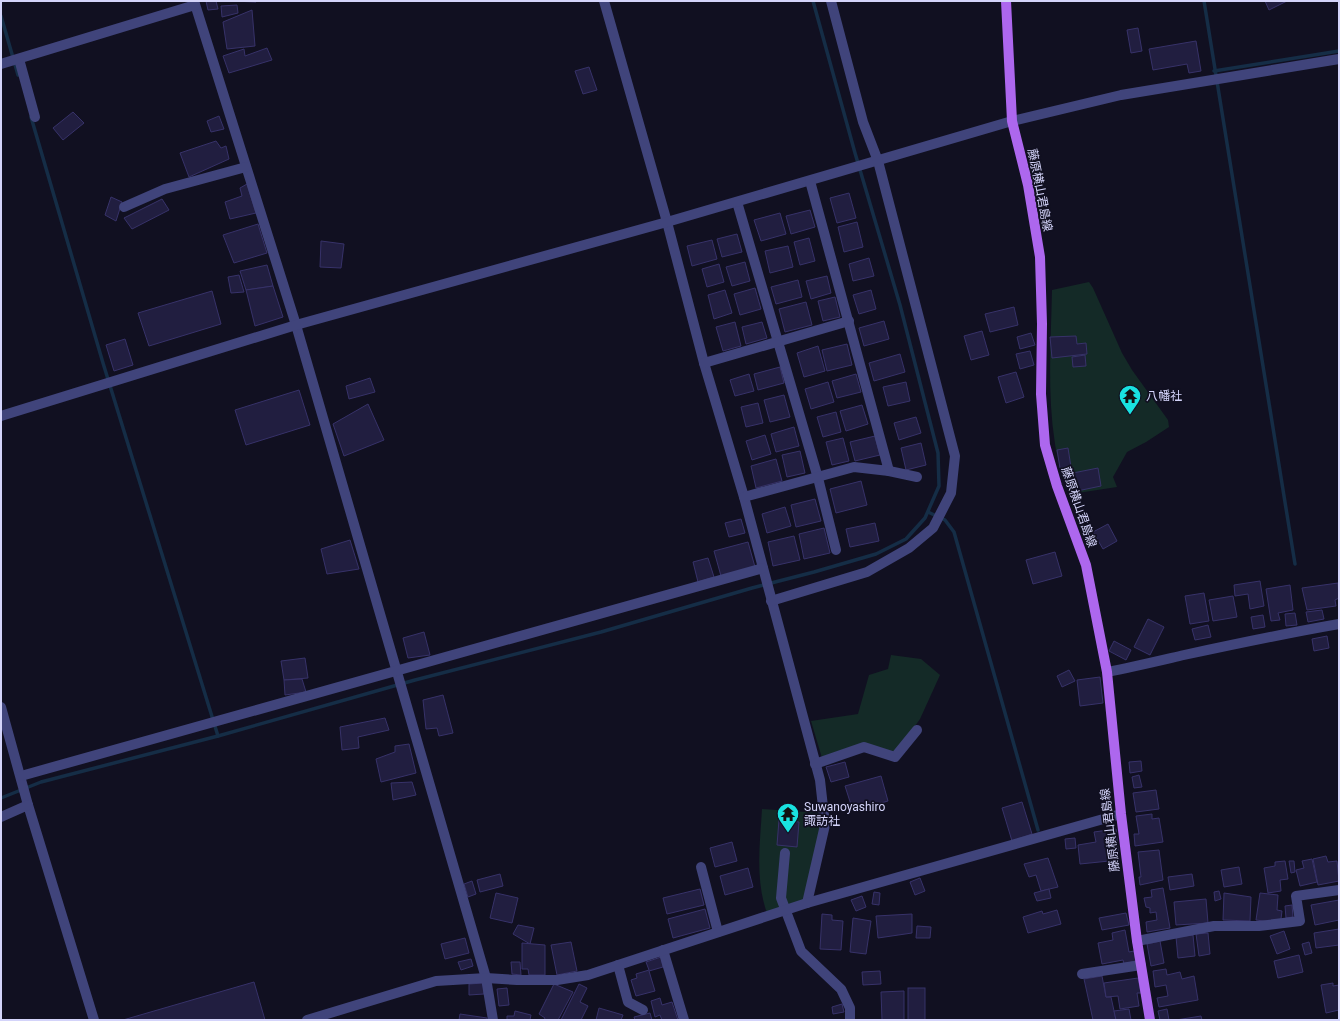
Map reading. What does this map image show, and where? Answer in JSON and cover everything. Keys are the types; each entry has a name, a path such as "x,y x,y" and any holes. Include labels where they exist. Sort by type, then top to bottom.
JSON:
{"main road":[{"name":"藤原横山君島線","path":"1006,1 1012,121 1028,185 1040,257 1042,324 1041,394 1045,445 1057,486 1086,565 1107,672 1121,814 1137,941 1150,1020"}],"street":[{"path":"604,1 667,222 704,363 744,497 820,780 826,825 807,903"},
{"path":"771,601 867,572 909,548 933,528 951,493 955,456 878,161 863,122 831,1"},
{"path":"1,64 194,3 296,325 486,978 493,1020"},
{"path":"19,59 35,117"},
{"path":"1,416 296,325 667,222 1012,121 1121,95 1339,59"},
{"path":"124,207 165,189 246,166"},
{"path":"810,181 889,471"},
{"path":"737,202 818,478 836,550"},
{"path":"704,363 849,321"},
{"path":"744,497 854,467 889,471 917,477"},
{"path":"21,776 396,671 763,571"},
{"path":"1107,672 1339,624"},
{"path":"1,707 28,805 94,1020"},
{"path":"815,764 864,747 895,757 917,730"},
{"path":"1,817 28,805"},
{"path":"307,1020 436,981 486,978 557,980 588,975 786,909 1121,814"},
{"path":"785,853 781,898 801,951 841,989 850,1008 850,1020"},
{"path":"701,867 718,932"},
{"path":"1137,941 1214,926 1259,926 1300,921 1296,896 1339,890"},
{"path":"663,950 684,1020"},
{"path":"618,965 628,1002 643,1010"},
{"path":"1082,974 1141,965"}],"green space":[{"path":"1089,282 1122,353 1132,370 1168,420 1169,427 1127,452 1113,477 1117,487 1071,494 1055,444 1051,406 1050,367 1052,290"},
{"path":"891,655 921,659 940,675 920,719 895,754 864,743 822,758 811,721 858,714 869,675 888,669"},
{"path":"762,809 821,813 822,825 805,902 767,913 761,888 759,861"}],"building":[{"path":"206,1 216,1 218,9 208,10"},
{"path":"232,1 256,1 256,2"},
{"path":"1265,1 1287,1 1269,10"},
{"path":"237,5 238,13 222,17 221,6"},
{"path":"252,10 255,46 227,49 223,22"},
{"path":"1138,28 1142,51 1131,53 1127,30"},
{"path":"1196,41 1201,71 1189,73 1187,64 1153,70 1149,49"},
{"path":"267,48 272,60 229,73 223,56 244,49 245,56"},
{"path":"589,67 597,90 583,94 575,71"},
{"path":"73,112 84,123 63,140 53,128"},
{"path":"219,116 224,129 211,132 207,121"},
{"path":"216,141 221,148 226,146 229,159 189,177 180,153"},
{"path":"247,184 256,213 230,219 225,202 242,196 240,188"},
{"path":"849,193 856,218 837,223 830,198"},
{"path":"111,197 122,202 116,221 105,215"},
{"path":"162,199 169,210 132,229 124,218"},
{"path":"810,210 815,227 791,234 786,216"},
{"path":"780,213 786,234 761,241 754,220"},
{"path":"857,222 863,247 844,252 838,227"},
{"path":"258,224 267,253 234,263 223,235"},
{"path":"737,234 742,252 722,257 717,239"},
{"path":"809,238 815,261 800,265 794,242"},
{"path":"712,240 717,259 692,266 687,246"},
{"path":"321,241 344,244 341,268 320,267"},
{"path":"788,246 793,267 770,273 765,251"},
{"path":"869,258 874,276 853,281 849,264"},
{"path":"745,262 750,281 732,286 726,267"},
{"path":"719,264 724,282 707,287 702,269"},
{"path":"267,265 273,286 246,290 240,271"},
{"path":"239,275 244,292 231,293 228,277"},
{"path":"827,276 831,293 811,299 806,281"},
{"path":"798,280 802,297 776,304 771,287"},
{"path":"273,286 283,317 255,326 246,290"},
{"path":"755,288 761,309 740,315 734,294"},
{"path":"725,290 732,313 714,319 708,295"},
{"path":"871,290 876,309 859,314 853,295"},
{"path":"212,291 221,324 149,346 138,313"},
{"path":"835,297 840,317 823,321 818,301"},
{"path":"806,302 812,325 785,332 779,309"},
{"path":"1014,307 1018,325 990,332 985,314"},
{"path":"884,321 889,339 864,346 859,328"},
{"path":"735,322 741,346 723,351 716,327"},
{"path":"762,322 767,338 746,344 742,327"},
{"path":"982,331 989,355 971,360 964,336"},
{"path":"1031,333 1035,345 1020,349 1017,337"},
{"path":"1076,336 1077,344 1086,343 1087,354 1052,358 1050,337"},
{"path":"125,339 133,365 114,371 106,345"},
{"path":"847,344 852,365 827,371 822,350"},
{"path":"818,346 825,371 804,377 797,353"},
{"path":"1030,351 1034,365 1020,369 1016,354"},
{"path":"900,354 905,372 874,381 869,363"},
{"path":"1085,355 1086,366 1073,367 1072,357"},
{"path":"780,367 784,383 758,390 754,374"},
{"path":"1016,372 1024,397 1006,403 998,377"},
{"path":"749,374 754,391 735,396 730,380"},
{"path":"856,374 861,392 837,398 832,381"},
{"path":"370,378 375,392 349,399 346,386"},
{"path":"828,382 834,402 811,409 805,389"},
{"path":"906,382 910,401 888,406 883,387"},
{"path":"299,390 310,425 246,445 235,410"},
{"path":"784,395 790,417 770,422 764,400"},
{"path":"758,403 763,423 746,427 741,407"},
{"path":"368,404 384,440 344,456 333,424"},
{"path":"862,405 868,424 846,431 840,411"},
{"path":"836,412 841,432 823,437 817,417"},
{"path":"916,417 921,433 899,440 894,423"},
{"path":"794,427 799,446 776,452 771,434"},
{"path":"765,435 771,454 752,460 746,441"},
{"path":"875,436 880,455 855,461 850,442"},
{"path":"843,438 849,461 832,465 826,442"},
{"path":"921,443 926,465 906,470 901,448"},
{"path":"1068,448 1071,467 1060,468 1057,450"},
{"path":"800,451 805,473 787,477 782,455"},
{"path":"776,459 782,481 756,488 751,466"},
{"path":"1098,468 1101,486 1077,491 1073,473"},
{"path":"861,481 867,505 836,513 830,489"},
{"path":"815,499 821,521 796,527 791,505"},
{"path":"785,507 791,526 767,533 762,514"},
{"path":"741,519 745,533 729,537 725,523"},
{"path":"875,523 879,541 850,547 846,529"},
{"path":"1108,524 1117,541 1103,549 1093,532"},
{"path":"824,528 830,553 804,559 799,534"},
{"path":"794,536 800,560 773,566 768,542"},
{"path":"350,540 359,569 327,574 321,549"},
{"path":"748,542 755,567 721,576 714,551"},
{"path":"1055,552 1062,576 1033,584 1026,560"},
{"path":"708,558 714,577 698,582 693,562"},
{"path":"1260,581 1264,606 1250,609 1248,594 1235,596 1234,585"},
{"path":"1338,583 1339,598 1335,600 1336,606 1307,610 1302,588"},
{"path":"1290,585 1293,610 1278,613 1280,620 1271,621 1266,589"},
{"path":"1204,593 1209,621 1190,624 1185,596"},
{"path":"1233,596 1237,617 1213,621 1209,600"},
{"path":"1322,610 1324,619 1308,622 1306,612"},
{"path":"1295,613 1297,625 1286,626 1285,614"},
{"path":"1263,615 1265,627 1253,629 1251,617"},
{"path":"1148,619 1164,627 1150,655 1134,647"},
{"path":"1208,625 1211,637 1195,640 1192,629"},
{"path":"424,632 430,655 408,658 403,638"},
{"path":"1327,636 1329,648 1314,651 1312,639"},
{"path":"1114,641 1131,650 1126,660 1109,651"},
{"path":"305,658 308,678 284,680 281,661"},
{"path":"1069,670 1075,681 1062,687 1057,676"},
{"path":"1100,677 1103,703 1080,706 1077,680"},
{"path":"302,679 306,692 285,695 284,680"},
{"path":"443,695 453,733 439,736 437,728 426,729 423,700"},
{"path":"385,718 389,730 358,737 359,748 342,750 340,727"},
{"path":"409,744 416,773 381,782 376,759 395,752 395,746"},
{"path":"1141,761 1142,771 1130,773 1129,762"},
{"path":"845,762 849,777 831,782 826,767"},
{"path":"1139,775 1142,787 1134,788 1132,777"},
{"path":"881,776 888,801 853,811 845,786"},
{"path":"412,782 416,795 393,800 391,783"},
{"path":"1156,790 1159,809 1136,812 1133,793"},
{"path":"1022,802 1032,834 1012,841 1002,808"},
{"path":"1152,814 1152,819 1159,818 1163,842 1135,846 1134,834 1139,834 1136,816"},
{"name":"Suwanoyashiro 諏訪社","path":"779,820 799,822 797,847 777,845"},
{"path":"1116,829 1119,860 1080,864 1078,845 1096,842 1094,832"},
{"path":"1075,838 1076,848 1066,849 1065,839"},
{"path":"732,842 737,861 715,867 710,848"},
{"path":"1159,850 1163,880 1140,885 1139,877 1141,877 1138,852"},
{"path":"1326,856 1328,862 1337,861 1339,881 1318,885 1313,859"},
{"path":"1048,858 1058,887 1041,891 1036,875 1029,877 1024,864"},
{"path":"1312,859 1317,882 1300,886 1296,870 1304,868 1302,861"},
{"path":"1285,861 1288,879 1280,880 1281,891 1268,893 1264,868 1275,866 1275,862"},
{"path":"1289,861 1294,861 1295,872 1291,873"},
{"path":"1239,867 1242,884 1224,887 1221,870"},
{"path":"748,868 753,887 725,895 720,876"},
{"path":"500,874 503,886 480,892 477,880"},
{"path":"1192,874 1194,886 1170,890 1168,877"},
{"path":"920,878 925,891 915,895 910,882"},
{"path":"472,881 476,894 468,897 464,884"},
{"path":"1163,888 1170,928 1147,932 1146,922 1157,920 1156,912 1150,913 1150,908 1146,907 1144,898 1152,897 1151,890"},
{"path":"700,889 704,905 667,914 663,898"},
{"path":"1049,889 1051,898 1037,901 1034,893"},
{"path":"1219,891 1221,899 1215,901 1214,892"},
{"path":"874,892 880,893 879,905 872,904"},
{"path":"496,893 518,898 512,923 490,918"},
{"path":"1224,893 1251,897 1250,921 1223,920"},
{"path":"1260,893 1278,895 1277,910 1282,911 1281,919 1271,922 1256,920"},
{"path":"862,896 866,907 856,911 851,900"},
{"path":"1206,899 1208,923 1176,925 1174,902"},
{"path":"1339,900 1339,920 1315,925 1311,905"},
{"path":"1292,905 1293,917 1286,918 1285,906"},
{"path":"705,909 710,928 673,938 668,919"},
{"path":"1057,910 1061,924 1028,933 1023,917 1042,911 1043,914"},
{"path":"1126,913 1129,925 1102,930 1099,918"},
{"path":"822,914 832,915 832,920 843,921 841,950 820,949"},
{"path":"912,914 912,933 878,938 876,916"},
{"path":"853,918 871,921 866,954 850,952"},
{"path":"518,925 534,928 530,944 513,934"},
{"path":"917,926 931,927 930,938 916,938"},
{"path":"1339,929 1339,945 1316,948 1314,933"},
{"path":"1125,930 1129,952 1134,951 1136,961 1124,964 1123,960 1102,964 1098,943 1113,940 1112,933"},
{"path":"1284,931 1290,949 1277,954 1270,936"},
{"path":"1208,933 1210,954 1199,956 1196,934"},
{"path":"1193,935 1195,956 1178,958 1176,937"},
{"path":"465,938 469,953 445,959 441,944"},
{"path":"1160,941 1164,963 1151,966 1147,944"},
{"path":"571,942 577,971 557,975 551,945"},
{"path":"1309,942 1312,953 1305,955 1302,944"},
{"path":"522,943 545,945 545,975 529,975 528,969 522,969"},
{"path":"1299,955 1303,972 1278,978 1274,961"},
{"path":"661,957 663,967 649,971 655,991 636,996 631,980 637,978 636,974 649,970 646,962"},
{"path":"471,959 473,966 461,970 458,962"},
{"path":"511,962 520,962 521,975 512,974"},
{"path":"1166,969 1167,975 1180,972 1182,979 1194,976 1198,1000 1159,1007 1157,998 1168,996 1166,985 1155,987 1153,971"},
{"path":"880,971 881,984 863,985 862,972"},
{"path":"1102,976 1106,997 1111,997 1116,1020 1093,1020 1084,979"},
{"path":"1138,978 1141,993 1137,993 1139,1006 1120,1009 1118,996 1106,997 1104,983"},
{"path":"254,982 265,1020 123,1020"},
{"path":"483,983 484,994 469,995 469,984"},
{"path":"1333,983 1333,986 1339,985 1339,1010 1326,1013 1321,985"},
{"path":"554,984 573,992 558,1020 544,1020 545,1018 539,1014"},
{"path":"579,984 587,988 580,1002 588,1006 581,1020 561,1020"},
{"path":"507,988 509,1005 499,1006 497,989"},
{"path":"908,988 925,988 925,1020 908,1020"},
{"path":"904,991 904,1020 882,1020 881,992"},
{"path":"660,998 662,1005 672,1002 678,1020 662,1020 660,1015 655,1017 651,1001"},
{"path":"842,1004 844,1012 833,1014 832,1007"},
{"path":"599,1008 623,1015 621,1020 596,1020"},
{"path":"1129,1009 1131,1020 1116,1020 1114,1011"},
{"path":"1167,1009 1169,1020 1160,1020 1158,1011"},
{"path":"515,1011 531,1015 530,1020 507,1020 507,1016 514,1016"},
{"path":"650,1013 652,1020 635,1020 634,1017"},
{"path":"460,1014 487,1018 487,1020 459,1020"},
{"path":"1201,1016 1202,1020 1176,1020"}],"waterway":[{"path":"218,736 415,680 601,632 876,554 906,539 925,518 939,486 938,453 900,305 855,153 813,1"},
{"path":"1204,1 1295,564"},
{"path":"1,16 18,75"},
{"path":"1214,71 1339,51"},
{"path":"1,798 41,782 218,736 103,363 31,117"},
{"path":"928,512 945,520 954,532 1038,830"}],"place":[{"name":"八幡社","path":"1130,416"},
{"name":"Suwanoyashiro 諏訪社","path":"788,834"}]}
